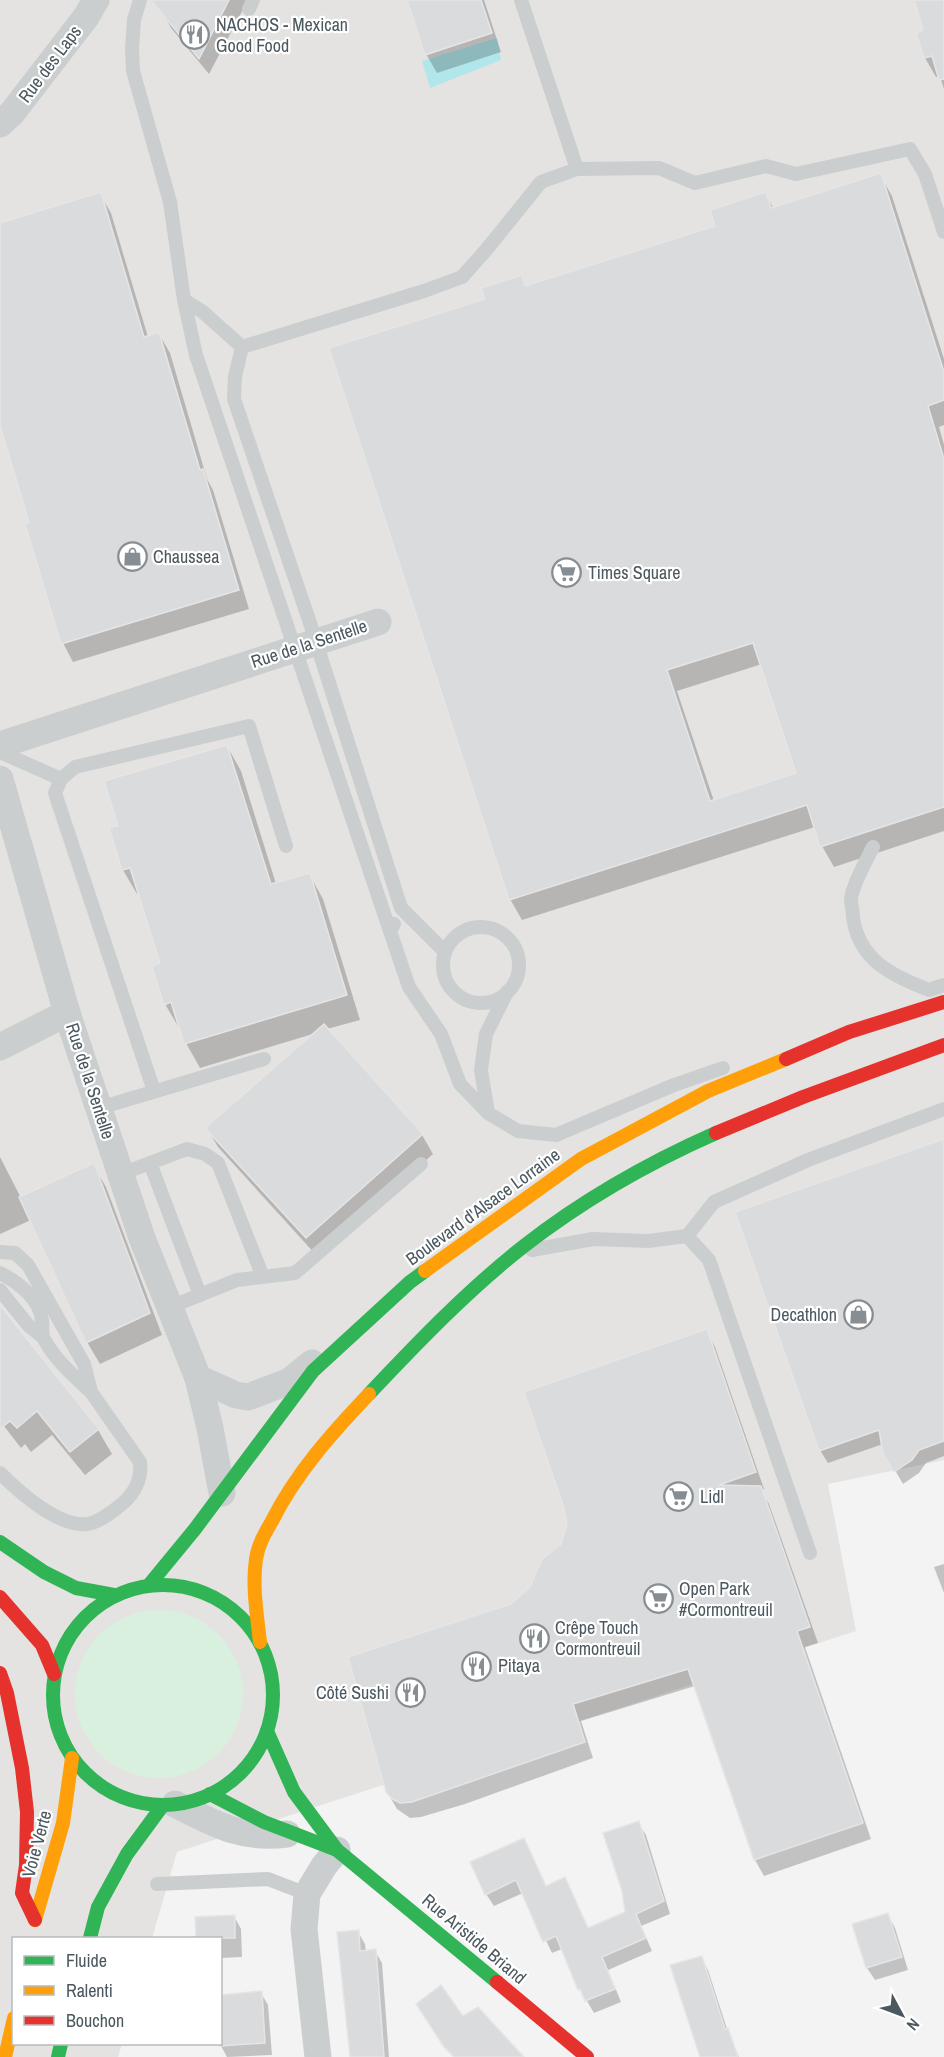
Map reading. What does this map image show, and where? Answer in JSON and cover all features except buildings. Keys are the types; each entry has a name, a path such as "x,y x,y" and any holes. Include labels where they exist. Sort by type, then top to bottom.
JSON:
{"main road":[{"name":"Boulevard d'Alsace Lorraine","path":"149,1585 222,1493 313,1371 410,1282 581,1159 708,1091 830,1040 944,1002"},
{"path":"260,1642 240,1616 213,1596 182,1586 149,1585 114,1595 86,1615 66,1643 54,1674 52,1704 59,1732 72,1758 97,1784 128,1800 169,1805 210,1794 235,1778 254,1757 267,1731 273,1701 270,1670 260,1642 255,1593 258,1551 281,1500 332,1432 436,1323 516,1253 578,1207 618,1183 714,1133 863,1074 944,1045"},
{"path":"0,1542 44,1572 76,1588 114,1595"},
{"path":"0,1597 42,1645 54,1674"},
{"name":"Voie Verte","path":"0,1673 8,1693 25,1790 26,1865 22,1893 34,1925 63,1823 72,1758"},
{"name":"Rue Aristide Briand","path":"267,1731 294,1792 337,1850 587,2057"},
{"name":"Rue Aristide Briand","path":"210,1794 264,1822 337,1850"},
{"path":"90,1937 98,1907 127,1854 169,1805"},
{"path":"5,2057 12,2027"}],"street":[{"name":"Rue des Laps","path":"0,124 19,105 86,17 96,0"},
{"name":"Rue de la Sentelle","path":"0,745 378,622"},
{"name":"Rue de la Sentelle","path":"0,780 4,808 67,1013 142,1238 198,1377 222,1493"},
{"path":"0,1047 67,1013"},
{"path":"198,1377 236,1395 248,1397 290,1381 410,1282"},
{"path":"169,1805 234,1832 266,1836 291,1833"},
{"path":"318,2057 304,1929 307,1894 337,1850"}],"lane":[{"path":"140,0 134,20 133,71 170,202 184,300 196,356 401,908 445,952"},
{"path":"521,0 576,169"},
{"path":"242,347 424,291 462,277 541,182 576,169 659,168 695,183 766,165 796,174 910,149 925,174 944,232"},
{"path":"184,300 203,312 242,347"},
{"path":"242,347 234,399 305,646 390,931 409,987 441,1034 460,1084 488,1113 518,1131 556,1135 674,1085 746,1059 830,1040"},
{"path":"154,1091 55,794 60,779 75,767 249,726 286,846"},
{"path":"0,752 60,779"},
{"path":"873,846 851,898 855,933 876,964 929,990 944,985"},
{"path":"390,931 401,908"},
{"path":"488,1113 481,1070 486,1034 507,992 515,982 519,970 519,958 514,946 502,933 485,927 473,927 457,936 445,952 443,964 445,977 451,988 460,996 484,1003 497,999 507,992"},
{"path":"99,1108 264,1059"},
{"path":"516,1253 592,1239 648,1241 687,1236 714,1202 808,1161 944,1109"},
{"path":"121,1174 187,1149 205,1154 218,1163 263,1277"},
{"path":"150,1163 200,1295"},
{"path":"170,1307 237,1280 295,1273 421,1164"},
{"path":"687,1236 710,1260 810,1553"},
{"path":"0,1252 15,1253 28,1265 84,1364 91,1392"},
{"path":"0,1273 12,1279 30,1294 42,1318 43,1337"},
{"path":"0,1290 28,1325 43,1337 67,1370 91,1392 140,1462 141,1471 132,1494 114,1512 87,1524 62,1520 18,1491 0,1473"},
{"path":"157,1884 268,1879 307,1894"}],"shaded area":[{"path":"0,0 944,0 944,1460 828,1484 856,1631 177,1852 152,1937 12,1937 12,2045 122,2045 118,2057 0,2057"}],"green space":[{"path":"159,1610 191,1617 206,1624 218,1635 229,1647 236,1662 243,1694 236,1726 229,1741 218,1753 206,1764 191,1771 159,1778 127,1771 112,1764 100,1753 89,1741 82,1726 75,1694 82,1662 89,1647 100,1635 112,1624 127,1617"}],"water":[{"path":"497,38 501,60 430,88 422,61"}],"traffic: fast":[{"path":"369,1394 463,1298 546,1229 617,1183 716,1133"},
{"path":"149,1585 195,1529 313,1371 425,1271"},
{"path":"0,1542 44,1572 76,1588 114,1595"},
{"path":"163,1585 184,1587 215,1598 241,1617 260,1643 271,1674 273,1695 271,1716 260,1747 241,1773 215,1792 184,1803 163,1805 142,1803 111,1792 85,1773 66,1747 55,1716 53,1695 55,1674 66,1643 85,1617 111,1598 142,1587 163,1585"},
{"path":"267,1731 294,1792 337,1850 497,1982"},
{"path":"210,1794 264,1822 337,1850"},
{"path":"90,1937 98,1907 127,1854 163,1805"},
{"path":"58,2057 61,2045"}],"traffic: slow":[{"path":"425,1271 581,1159 708,1091 786,1059"},
{"path":"260,1642 255,1580 256,1559 262,1539 303,1470 369,1394"},
{"path":"35,1920 63,1823 72,1758"},
{"path":"5,2057 12,2027"}],"traffic: jam":[{"path":"786,1059 849,1032 944,1002"},
{"path":"716,1133 803,1097 944,1045"},
{"path":"0,1597 42,1645 54,1674"},
{"path":"0,1673 7,1693 22,1768 27,1812 26,1865 22,1893 35,1920"},
{"path":"497,1982 587,2057"}],"place":[{"name":"NACHOS - Mexican Good Food","path":"195,35"},
{"name":"Chaussea","path":"132,557"},
{"name":"Times Square","path":"567,573"},
{"name":"Decathlon","path":"858,1315"},
{"name":"Lidl","path":"679,1497"},
{"name":"Open Park #Cormontreuil","path":"658,1599"},
{"name":"Crêpe Touch Cormontreuil","path":"534,1638"},
{"name":"Pitaya","path":"477,1666"},
{"name":"Côté Sushi","path":"410,1693"}]}
